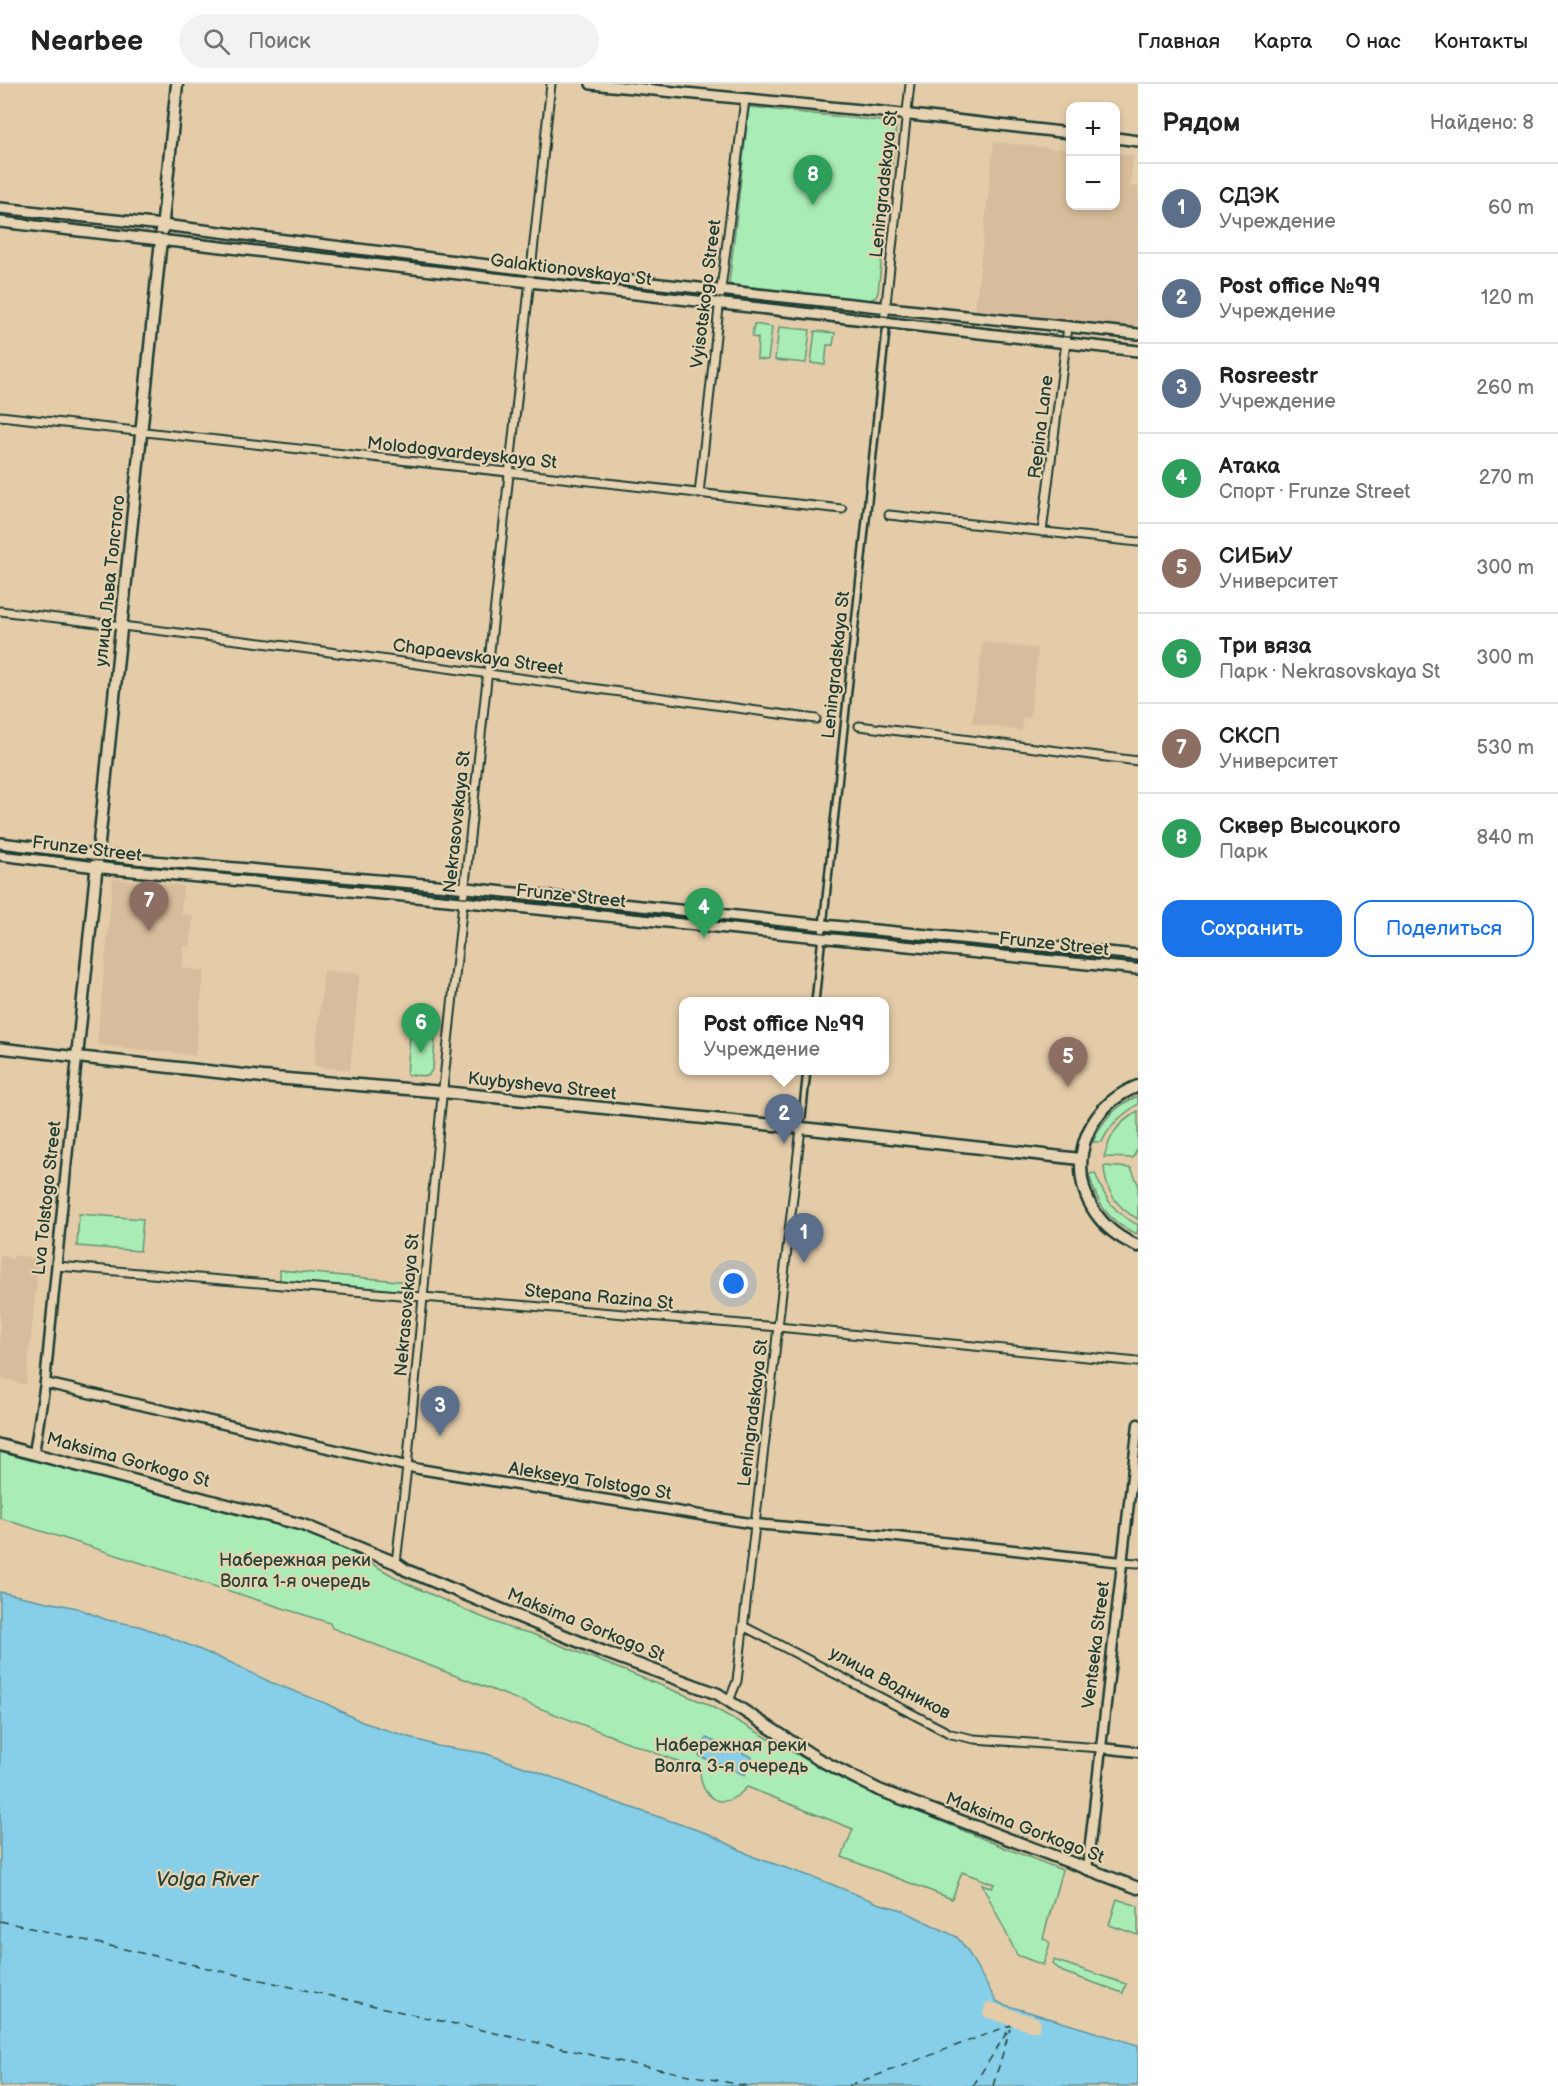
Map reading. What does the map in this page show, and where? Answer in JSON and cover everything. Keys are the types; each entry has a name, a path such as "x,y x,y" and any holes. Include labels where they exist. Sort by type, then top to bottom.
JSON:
{"main road":[{"path":"163,225 177,84"},
{"path":"591,84 1066,133"},
{"path":"1120,139 1138,141"},
{"name":"Galaktionovskaya St","path":"0,208 163,225 531,270 1138,334"},
{"name":"Galaktionovskaya St","path":"0,222 720,304 885,327 1138,351"},
{"name":"улица Льва Толстого","path":"97,867 122,625 148,432 163,225"},
{"name":"Frunze Street","path":"0,843 152,861 465,888 1138,955"},
{"name":"Frunze Street","path":"0,855 97,867 1138,969"},
{"name":"Lva Tolstogo Street","path":"77,1057 97,867"},
{"name":"Kuybysheva Street","path":"0,1048 263,1077 802,1123 1080,1159"},
{"path":"1138,1086 1119,1094 1104,1107 1087,1133 1080,1159 1084,1189 1093,1209 1114,1233 1138,1246"},
{"name":"Maksima Gorkogo St","path":"0,1445 285,1519 333,1536 396,1563 406,1570 584,1644 718,1694 818,1759 858,1781 1138,1888"}],"street":[{"name":"Nekrasovskaya St","path":"396,1563 443,1092 551,84"},
{"name":"Leningradskaya St","path":"816,997 910,84"},
{"name":"Vyisotskogo Street","path":"699,494 745,99"},
{"name":"Repina Lane","path":"1042,531 1068,326"},
{"name":"Molodogvardeyskaya St","path":"0,416 842,509"},
{"path":"889,515 1138,542"},
{"name":"Chapaevskaya Street","path":"0,611 108,625 135,626 816,718"},
{"path":"859,726 1138,761"},
{"name":"Lva Tolstogo Street","path":"34,1453 45,1383 77,1057"},
{"name":"Leningradskaya St","path":"729,1701 737,1681 807,1075"},
{"name":"Stepana Razina St","path":"57,1266 778,1327 1138,1362"},
{"name":"Alekseya Tolstogo St","path":"45,1383 407,1467 755,1524 1138,1563"},
{"name":"Ventseka Street","path":"1087,1870 1138,1424"},
{"name":"улица Водников","path":"743,1626 951,1734 974,1739 1138,1752"}],"shaded area":[{"path":"994,142 1066,150 1066,210 1120,210 1120,154 1133,155 1130,186 1138,187 1138,329 975,312"},
{"path":"983,642 1038,649 1030,718 1023,717 1022,731 972,723"},
{"path":"113,879 183,886 181,914 193,916 190,947 184,946 182,968 204,971 195,1055 97,1045"},
{"path":"324,970 360,974 350,1070 314,1066"},
{"path":"0,1255 13,1259 14,1255 39,1259 26,1385 0,1378"}],"green space":[{"path":"749,107 889,122 896,127 876,297 867,301 729,284"},
{"path":"754,324 772,327 768,360 757,359 758,338 752,337"},
{"path":"779,327 810,330 806,363 775,360"},
{"path":"815,331 835,333 833,345 827,345 825,365 811,363"},
{"path":"410,1036 435,1038 433,1068 428,1076 407,1075"},
{"path":"1138,1096 1138,1104 1117,1120 1102,1142 1093,1142 1111,1114"},
{"path":"1138,1111 1138,1147 1133,1158 1104,1157 1116,1130"},
{"path":"1104,1166 1131,1168 1138,1184 1138,1219 1118,1204 1107,1183"},
{"path":"1095,1173 1111,1204 1122,1215 1138,1225 1137,1234 1118,1224 1105,1211 1089,1174"},
{"path":"79,1214 143,1219 140,1251 77,1246"},
{"path":"280,1270 409,1282 407,1293 280,1281"},
{"path":"0,1452 134,1485 304,1531 333,1542 404,1582 472,1613 509,1628 530,1633 705,1703 841,1779 1062,1870 1043,1938 1050,1943 1043,1965 1017,1955 982,1884 992,1888 994,1884 962,1872 952,1899 842,1857 853,1829 747,1787 731,1799 716,1800 705,1790 700,1770 332,1628 330,1623 0,1518"},
{"path":"1117,1899 1138,1906 1138,1935 1109,1925"},
{"path":"1054,1960 1126,1984 1123,1993 1063,1972 1053,1964"}],"water":[{"name":"Volga River","path":"0,1592 77,1608 107,1620 139,1626 325,1703 362,1722 437,1746 484,1753 539,1772 612,1801 709,1834 754,1857 821,1880 877,1903 902,1910 957,1937 996,2001 1138,2045 1138,2086 0,2086"},
{"path":"706,1738 752,1757 745,1775 699,1756"}],"pier":[{"path":"990,2002 1028,2015 1032,2014 1041,2022 1039,2031 1030,2031 985,2017 983,2013 986,2003"}],"ferry route":[{"path":"0,1921 627,2063 747,2086"},
{"path":"849,2086 1011,2025"},
{"path":"973,2086 1011,2026"},
{"path":"993,2086 1010,2029"}],"tram line":[{"path":"0,216 1138,345"},
{"path":"0,851 1138,964"}],"place":[{"name":"Сквер Высоцкого","path":"813,205"},
{"name":"СКСП","path":"149,931"},
{"name":"Атака","path":"704,938"},
{"name":"Три вяза","path":"421,1053"},
{"name":"СИБиУ","path":"1068,1087"},
{"name":"Post office №99","path":"784,1144"},
{"name":"СДЭК","path":"804,1263"},
{"name":"Rosreestr","path":"440,1436"}],"park label":[{"name":"Набережная реки Волга 1-я очередь","path":"295,1570"},
{"name":"Набережная реки Волга 3-я очередь","path":"731,1755"}]}
